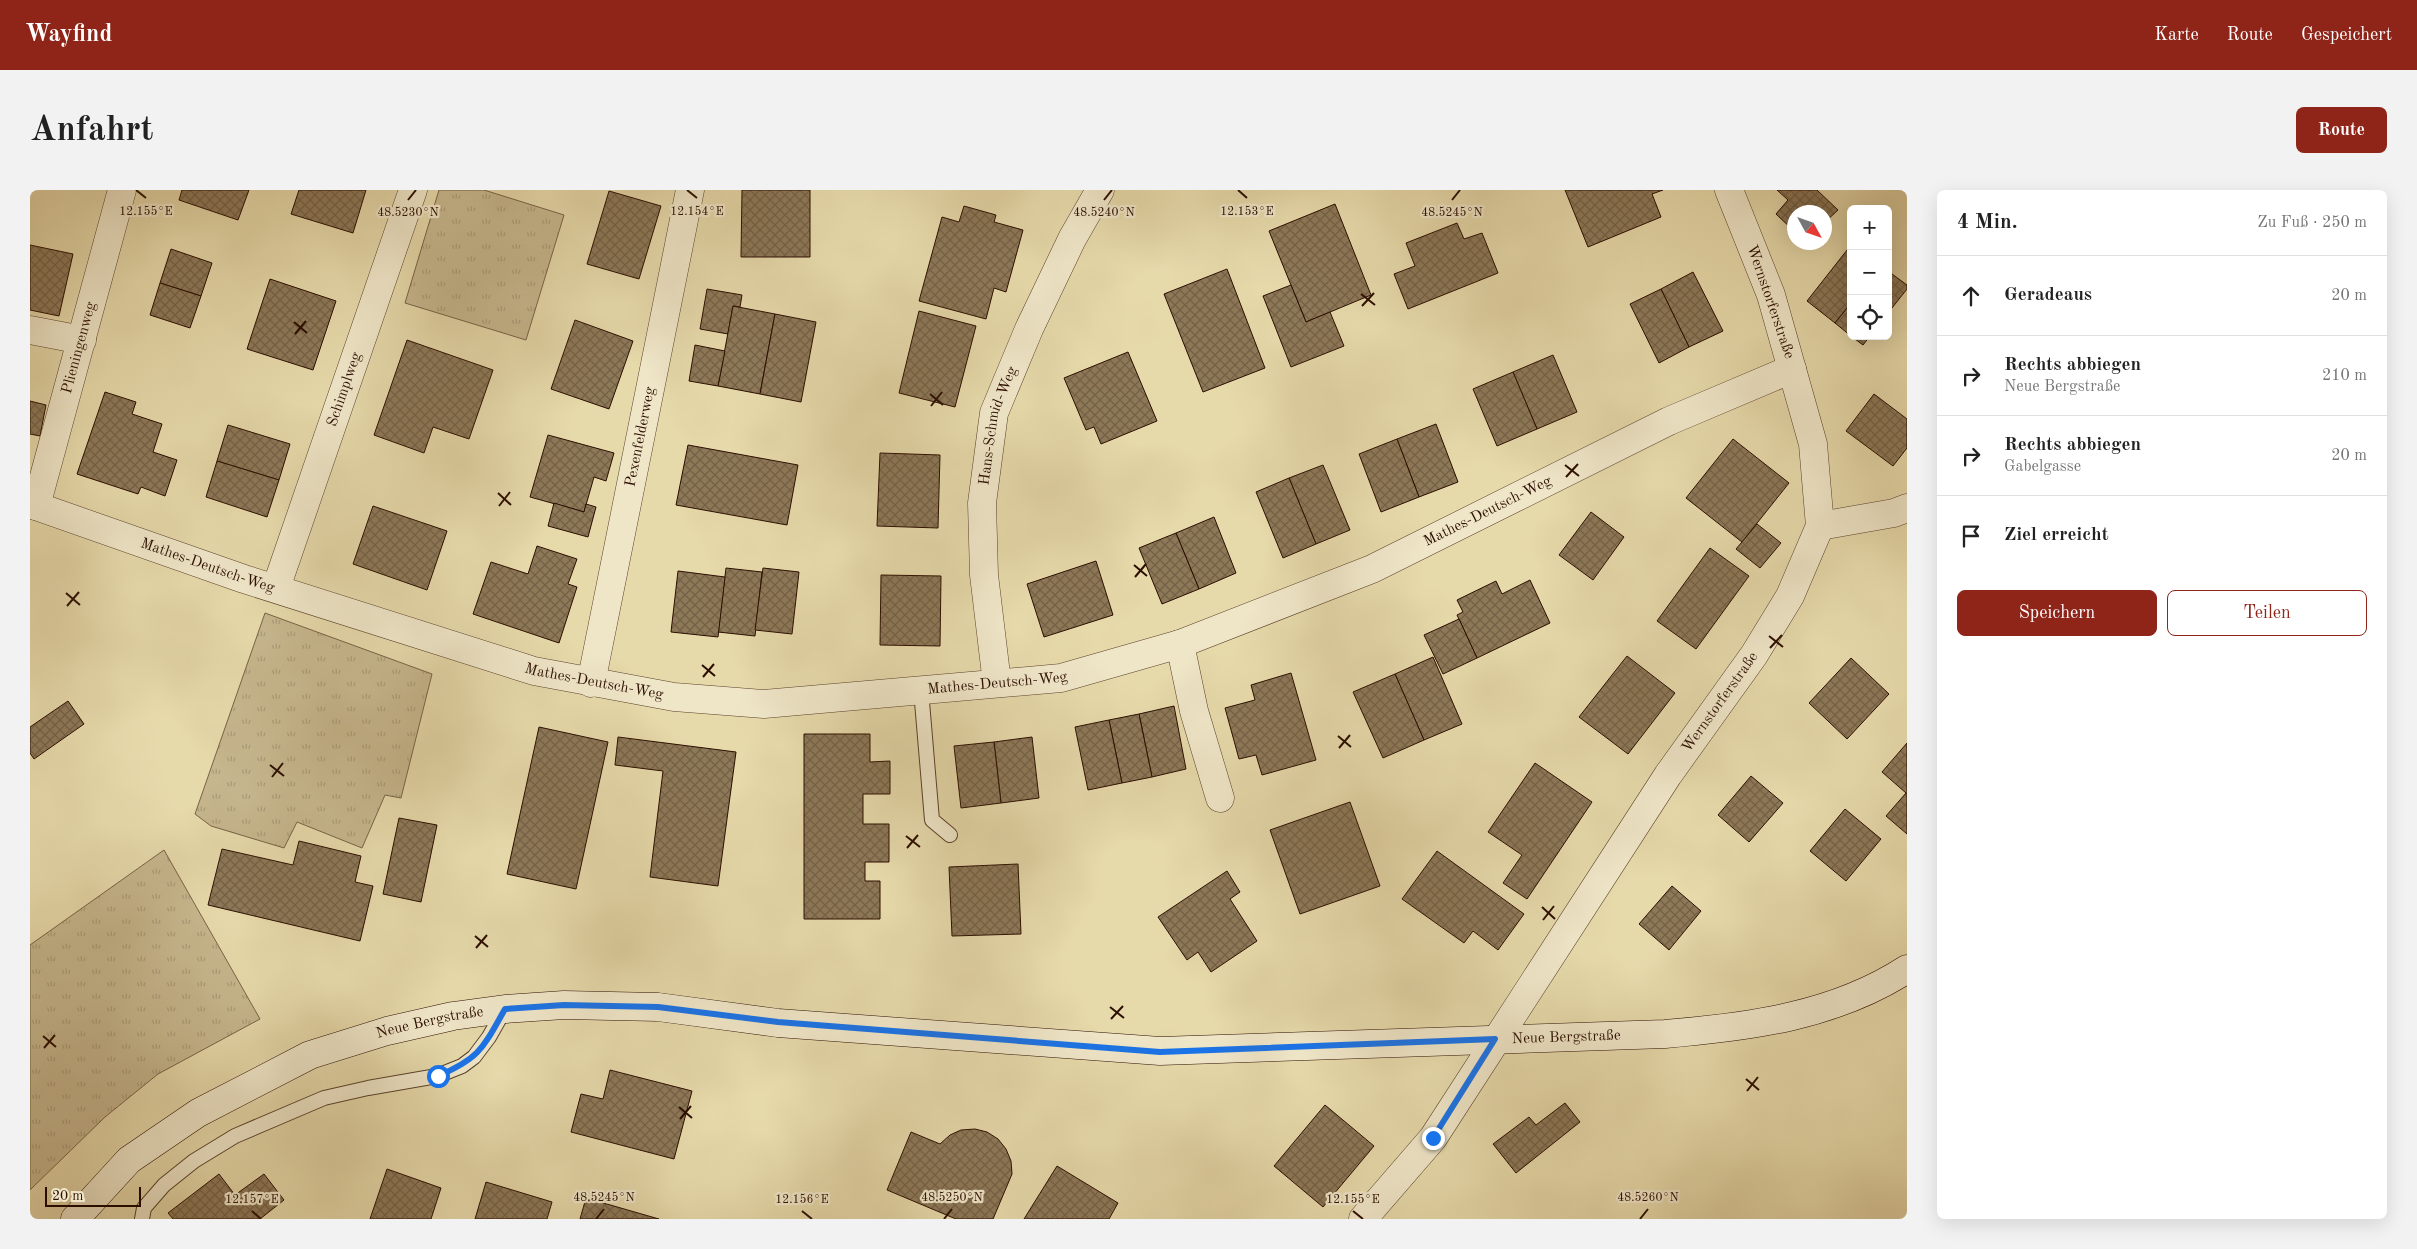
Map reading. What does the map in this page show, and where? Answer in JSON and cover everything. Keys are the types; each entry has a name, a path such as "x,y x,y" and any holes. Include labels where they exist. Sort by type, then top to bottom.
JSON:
{"street":[{"name":"Plieningenweg","path":"33,505 82,340 122,190"},
{"name":"Schimplweg","path":"276,588 413,190"},
{"name":"Pexenfelderweg","path":"591,683 690,190"},
{"name":"Hans-Schmid-Weg","path":"997,683 984,576 982,502 994,413 1072,239 1100,190"},
{"name":"Wernstorferstraße","path":"1363,1219 1433,1138 1495,1039 1668,775 1754,655 1790,596 1820,526 1813,444 1770,295 1729,190"},
{"path":"30,330 82,340"},
{"name":"Mathes-Deutsch-Weg","path":"33,505 276,588 534,671 674,697 764,704 1061,678 1180,644 1372,569 1670,421 1792,369"},
{"path":"1820,526 1894,513 1907,508"},
{"path":"1180,644 1194,711 1220,798"},
{"name":"Neue Bergstraße","path":"75,1219 129,1160 198,1113 310,1055 387,1031 452,1016 505,1009 564,1005 658,1007 778,1022 1160,1052 1665,1034 1733,1028 1802,1015 1844,1001 1884,985 1907,969"}],"lane":[{"path":"921,690 932,820 950,835"},
{"path":"142,1219 144,1208 164,1185 194,1160 234,1136 324,1098 438,1076 462,1066 474,1057 489,1037 505,1009"}],"green space":[{"path":"439,190 484,190 564,215 526,340 405,303"},
{"path":"265,613 432,674 401,798 385,795 362,848 297,822 284,848 211,826 195,814"},
{"path":"164,850 260,1019 158,1074 105,1117 30,1190 30,945"}],"building":[{"path":"182,190 249,190 238,220 179,200"},
{"path":"299,190 366,190 353,233 291,214"},
{"path":"742,190 810,190 810,257 741,257"},
{"path":"1565,190 1663,190 1652,194 1661,217 1588,247"},
{"path":"1777,190 1817,190 1838,210 1832,216 1832,205 1787,205 1787,224 1776,214 1788,200"},
{"path":"609,191 661,206 639,279 587,264"},
{"path":"1335,204 1371,295 1306,322 1269,231"},
{"path":"964,206 996,215 994,222 1023,230 1006,292 994,288 986,319 919,301 942,217 959,222"},
{"path":"1457,223 1464,239 1482,233 1498,273 1408,309 1394,274 1415,266 1406,243"},
{"path":"30,245 73,254 59,316 30,310"},
{"path":"171,249 212,263 201,296 160,283"},
{"path":"1847,250 1847,308 1835,323 1807,301"},
{"path":"1227,269 1265,368 1203,392 1164,294"},
{"path":"1693,272 1723,331 1689,347 1661,289"},
{"path":"1892,274 1907,285 1907,289 1892,308"},
{"path":"270,279 336,301 313,370 247,349"},
{"path":"160,283 201,296 190,328 150,315"},
{"path":"1291,285 1306,322 1330,312 1344,346 1291,367 1263,296"},
{"path":"707,289 742,295 740,307 733,306 728,334 700,329"},
{"path":"1661,289 1689,347 1659,363 1630,304"},
{"path":"733,306 775,314 760,394 718,386"},
{"path":"1847,308 1847,333 1835,323"},
{"path":"919,311 976,326 955,407 899,393"},
{"path":"775,314 816,322 801,402 760,394"},
{"path":"575,320 633,341 609,409 551,389"},
{"path":"407,340 493,370 469,439 433,427 424,453 374,435"},
{"path":"1856,340 1867,340 1863,345"},
{"path":"695,345 725,351 718,386 689,381"},
{"path":"1128,352 1157,421 1101,444 1094,427 1086,430 1064,378"},
{"path":"1553,355 1577,412 1537,429 1513,372"},
{"path":"1513,372 1537,429 1497,446 1473,389"},
{"path":"105,392 136,402 132,414 162,424 153,452 177,460 165,496 141,487 138,494 77,474"},
{"path":"1874,394 1907,419 1907,448 1893,466 1846,431"},
{"path":"30,401 46,405 40,436 30,434"},
{"path":"1436,424 1458,482 1419,497 1397,439"},
{"path":"228,425 290,444 279,480 217,461"},
{"path":"548,435 614,453 606,481 594,477 584,512 530,497"},
{"path":"1397,439 1419,497 1381,512 1359,454"},
{"path":"1733,439 1789,483 1742,542 1686,498"},
{"path":"688,445 798,465 787,525 676,505"},
{"path":"880,453 940,455 938,528 877,526"},
{"path":"217,461 279,480 267,517 206,497"},
{"path":"1323,465 1350,530 1316,544 1289,478"},
{"path":"1289,478 1316,544 1283,558 1256,492"},
{"path":"554,503 584,512 586,504 596,507 588,537 548,526"},
{"path":"373,506 447,531 427,590 353,564"},
{"path":"1591,512 1624,537 1593,580 1559,555"},
{"path":"1214,517 1236,573 1199,589 1176,533"},
{"path":"1757,524 1781,543 1760,568 1736,549"},
{"path":"1176,533 1199,589 1162,604 1139,548"},
{"path":"537,546 577,559 568,584 577,587 559,643 473,614 491,562 528,574"},
{"path":"1710,548 1749,576 1696,649 1657,621"},
{"path":"1096,561 1113,615 1044,637 1027,584"},
{"path":"726,568 762,572 755,636 718,632"},
{"path":"763,568 799,572 792,634 755,630"},
{"path":"678,571 725,577 718,637 671,632"},
{"path":"881,575 941,576 940,646 880,645"},
{"path":"1530,580 1550,623 1477,658 1457,615 1463,612 1457,600 1496,581 1502,594"},
{"path":"1459,619 1477,658 1443,674 1424,635"},
{"path":"1627,656 1675,693 1628,754 1579,717"},
{"path":"1433,657 1462,724 1424,740 1395,674"},
{"path":"1851,658 1889,694 1847,739 1809,703"},
{"path":"1291,673 1316,760 1262,775 1256,755 1239,759 1225,708 1255,700 1251,685"},
{"path":"1395,674 1424,740 1383,758 1353,692"},
{"path":"68,701 84,724 34,759 30,753 30,727"},
{"path":"1174,706 1186,769 1152,777 1139,714"},
{"path":"1139,714 1152,777 1122,783 1109,720"},
{"path":"1109,720 1122,783 1088,790 1075,727"},
{"path":"539,727 608,742 576,889 507,874"},
{"path":"804,734 870,734 870,762 890,761 890,794 863,794 863,824 889,824 889,862 865,862 865,881 880,881 880,919 804,919"},
{"path":"618,737 736,752 718,886 650,877 663,771 615,765"},
{"path":"1032,737 1039,798 1001,803 994,742"},
{"path":"994,742 1001,803 961,808 954,746"},
{"path":"1907,743 1907,834 1886,816 1906,793 1882,772"},
{"path":"1535,763 1592,802 1527,899 1503,883 1522,855 1488,832"},
{"path":"1751,776 1783,803 1749,842 1718,815"},
{"path":"1350,802 1380,886 1300,914 1270,830"},
{"path":"1845,809 1881,839 1846,881 1810,851"},
{"path":"399,818 437,825 421,902 383,894"},
{"path":"299,841 361,856 355,882 373,886 360,941 208,905 222,849 293,865"},
{"path":"1437,851 1524,914 1498,950 1473,931 1464,943 1402,899"},
{"path":"1018,864 1021,934 952,936 949,867"},
{"path":"1227,871 1240,892 1230,899 1257,941 1211,972 1198,952 1187,960 1158,917"},
{"path":"1672,886 1701,911 1669,950 1639,924"},
{"path":"610,1070 692,1091 674,1159 571,1132 581,1094 603,1099"},
{"path":"1565,1103 1580,1122 1516,1173 1493,1144 1529,1117 1536,1125"},
{"path":"1325,1105 1374,1146 1323,1207 1274,1166"},
{"path":"975,1129 987,1132 998,1139 1006,1149 1011,1161 1012,1174 993,1219 956,1219 887,1190 911,1132 940,1144 950,1135 961,1130"},
{"path":"1057,1166 1118,1203 1109,1219 1024,1219"},
{"path":"387,1169 441,1188 431,1219 370,1219"},
{"path":"219,1174 235,1195 264,1174 284,1200 260,1219 173,1219 168,1213"},
{"path":"486,1182 552,1202 547,1219 475,1219"},
{"path":"586,1198 659,1219 580,1219"}],"route":[{"path":"438,1076 462,1066 474,1057 489,1037 505,1009 564,1005 658,1007 778,1022 1160,1052 1495,1039 1433,1138"}]}
